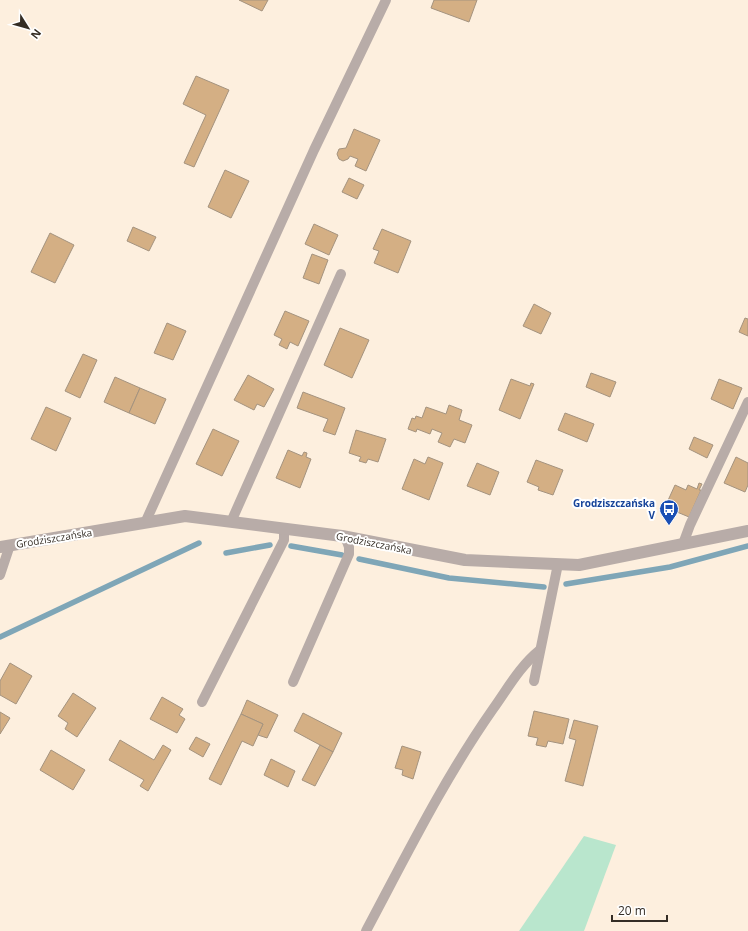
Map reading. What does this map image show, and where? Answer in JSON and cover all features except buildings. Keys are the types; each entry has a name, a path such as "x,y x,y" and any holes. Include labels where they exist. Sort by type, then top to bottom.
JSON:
{"street":[{"name":"Grodziszczańska","path":"5,546 185,516 345,536 465,560 579,565 748,531"}],"lane":[{"path":"145,523 314,150 386,0"},
{"path":"231,522 340,274"},
{"path":"683,544 690,525 748,402"},
{"path":"202,702 284,540 284,528"},
{"path":"293,682 349,554 349,547 345,536"},
{"path":"0,575 5,546"},
{"path":"534,681 558,564"},
{"path":"366,931 425,820 478,730 526,662 540,650"}],"green space":[{"path":"584,836 616,845 584,931 519,931"}],"waterway":[{"path":"0,637 199,543"},
{"path":"226,553 270,545"},
{"path":"291,546 342,555"},
{"path":"566,584 670,567 748,546"},
{"path":"359,559 449,578 544,587"}],"place":[{"name":"Grodziszczańska V","path":"669,526"}]}
